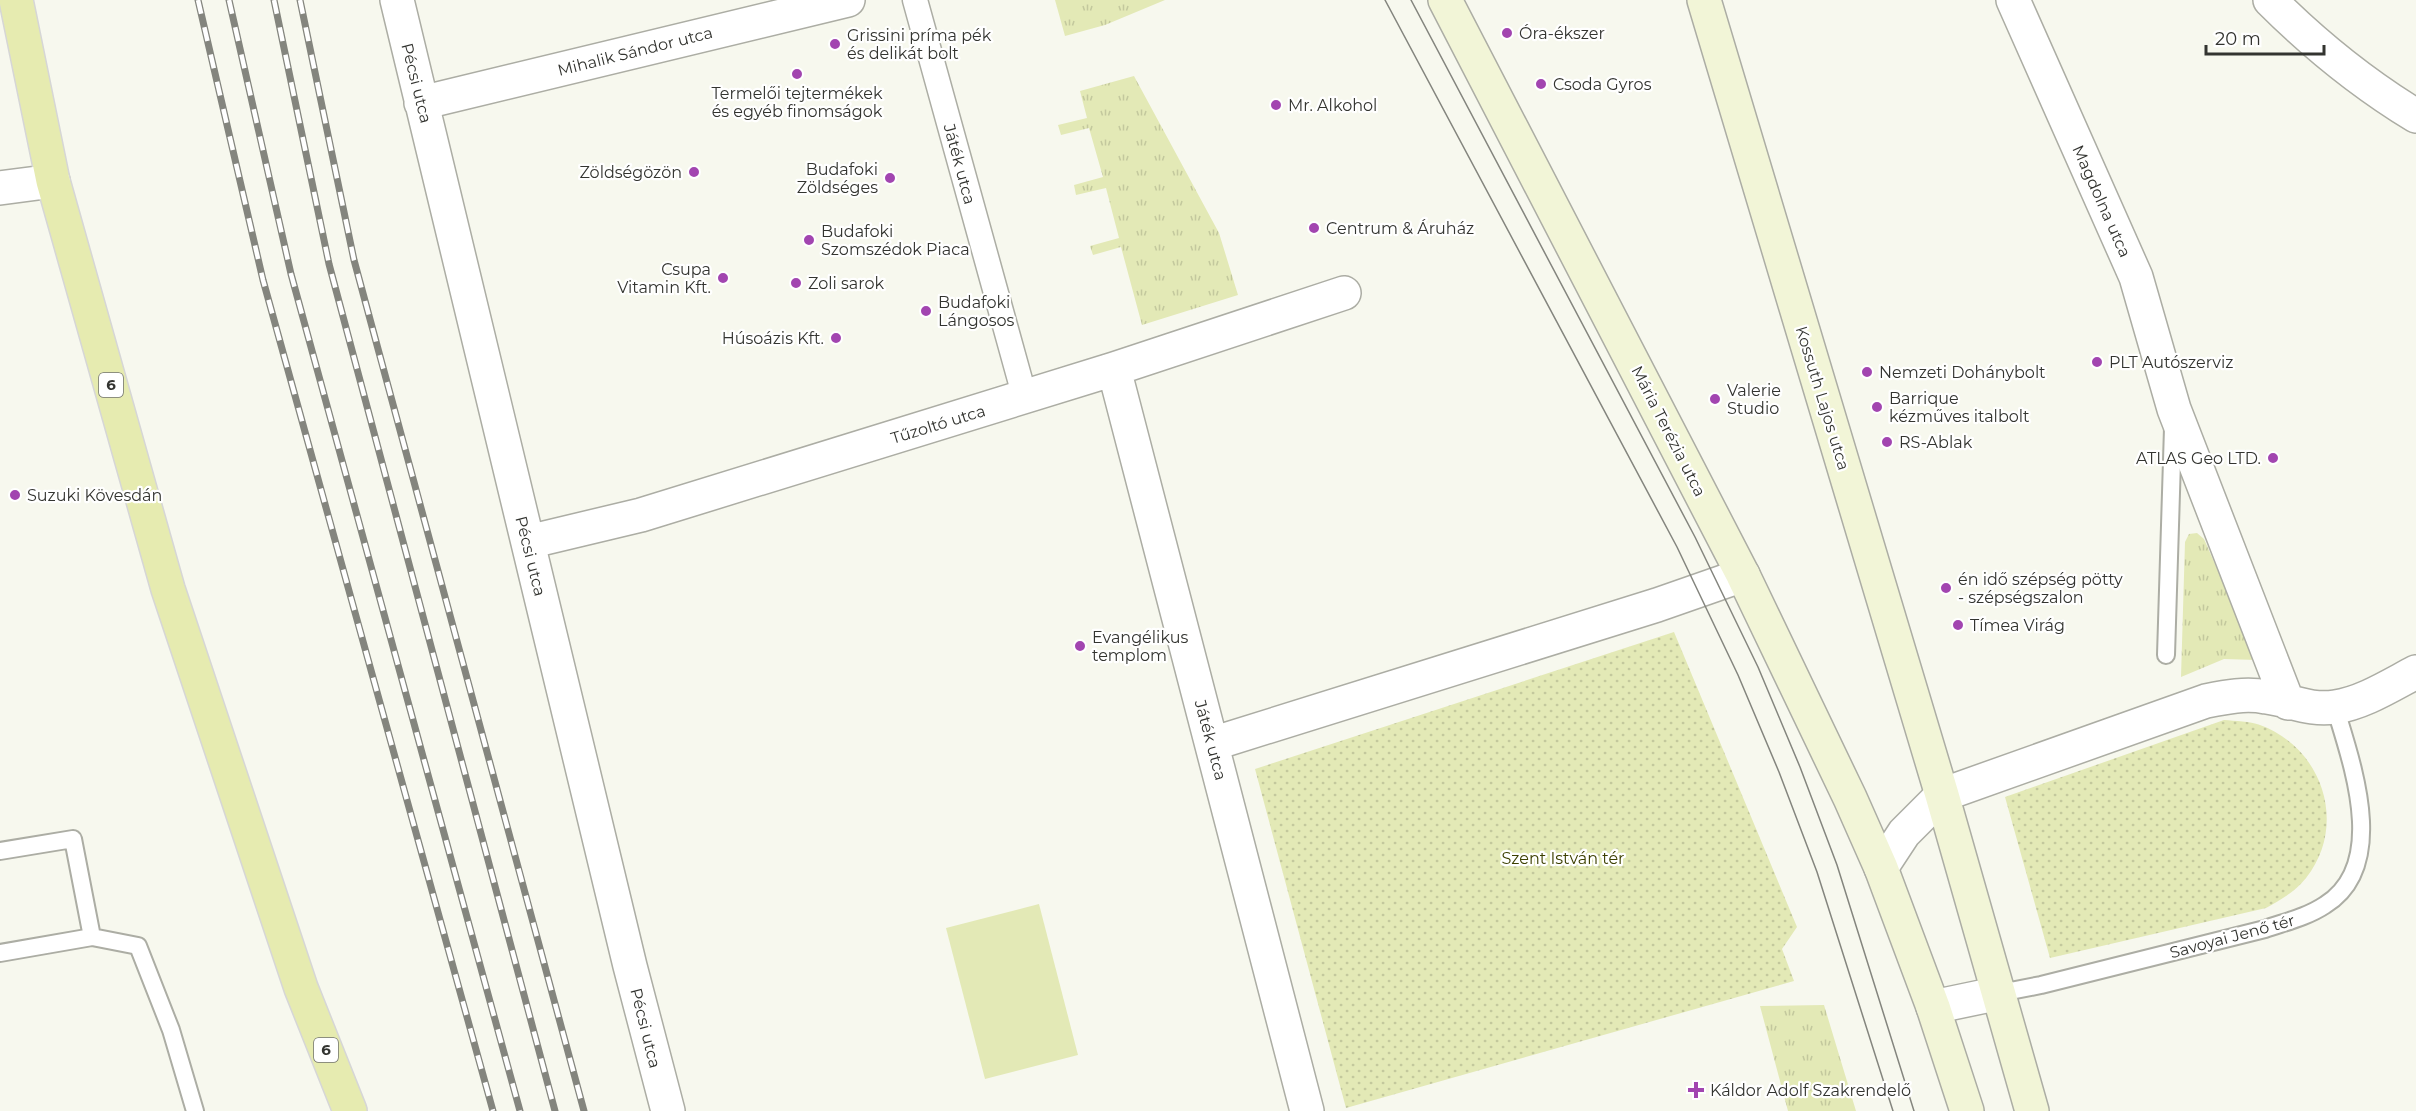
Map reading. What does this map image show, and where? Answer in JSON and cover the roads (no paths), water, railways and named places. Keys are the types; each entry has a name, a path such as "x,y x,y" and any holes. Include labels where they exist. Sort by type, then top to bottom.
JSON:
{"main road":[{"name":"6","path":"16,0 53,181 168,589 301,988 350,1111"},
{"name":"Mária Terézia utca","path":"1445,0 1743,575 1881,868"},
{"name":"Kossuth Lajos utca","path":"1704,0 1942,795"},
{"path":"1942,795 2032,1111"},
{"path":"1881,868 1933,1007 1967,1111"},
{"name":"6","path":"301,988 327,1111"}],"street":[{"name":"Pécsi utca","path":"397,0 630,966 668,1111"},
{"name":"Mihalik Sándor utca","path":"421,103 848,0"},
{"name":"Játék utca","path":"915,0 1025,398"},
{"name":"Magdolna utca","path":"2013,0 2136,277 2174,409 2288,703"},
{"path":"2270,0 2313,42 2369,87 2416,116"},
{"path":"0,188 53,181"},
{"name":"Tűzoltó utca","path":"528,542 640,515 1025,398 1344,293"},
{"name":"Játék utca","path":"1114,369 1306,1111"},
{"path":"1212,744 1658,605 1743,575"},
{"path":"1881,868 1904,833 1942,795 2206,701 2235,695 2266,697 2307,708 2335,707 2368,697 2416,672"},
{"name":"Savoyai Jenő tér","path":"1933,1007 2000,993"}],"lane":[{"name":"Magdolna utca","path":"2166,655 2174,409"},
{"name":"Savoyai Jenő tér","path":"2000,993 2041,986 2265,929 2299,918 2327,905 2348,884 2361,845 2358,786 2335,707"},
{"path":"0,851 73,839 92,937"},
{"path":"0,954 92,937 138,946 171,1030 195,1111"}],"tram line":[{"path":"1385,0 1677,547 1738,675 1779,772 1817,872 1893,1111"},
{"path":"1411,0 1695,537 1758,667 1800,767 1837,865 1914,1111"}],"railway":[{"path":"198,0 263,280 493,1111"},
{"path":"229,0 291,274 520,1111"},
{"path":"274,0 329,264 555,1111"},
{"path":"300,0 354,260 584,1111"}],"place":[{"name":"Óra-ékszer","path":"1507,33"},
{"name":"Grissini príma pék és delikát bolt","path":"835,44"},
{"name":"Termelői tejtermékek és egyéb finomságok","path":"797,74"},
{"name":"Csoda Gyros","path":"1541,84"},
{"name":"Mr. Alkohol","path":"1276,105"},
{"name":"Zöldségözön","path":"694,172"},
{"name":"Budafoki Zöldséges","path":"890,178"},
{"name":"Centrum & Áruház","path":"1314,228"},
{"name":"Budafoki Szomszédok Piaca","path":"809,240"},
{"name":"Csupa Vitamin Kft.","path":"723,278"},
{"name":"Zoli sarok","path":"796,283"},
{"name":"Budafoki Lángosos","path":"926,311"},
{"name":"Húsoázis Kft.","path":"836,338"},
{"name":"PLT Autószerviz","path":"2097,362"},
{"name":"Nemzeti Dohánybolt","path":"1867,372"},
{"name":"Valerie Studio","path":"1715,399"},
{"name":"Barrique kézműves italbolt","path":"1877,407"},
{"name":"RS-Ablak","path":"1887,442"},
{"name":"ATLAS Geo LTD.","path":"2273,458"},
{"name":"Suzuki Kövesdán","path":"15,495"},
{"name":"én idő szépség pötty - szépségszalon","path":"1946,588"},
{"name":"Tímea Virág","path":"1958,625"},
{"name":"Evangélikus templom","path":"1080,646"},
{"name":"Káldor Adolf Szakrendelő","path":"1696,1090"}],"park label":[{"name":"Szent István tér","path":"1563,858"}]}
